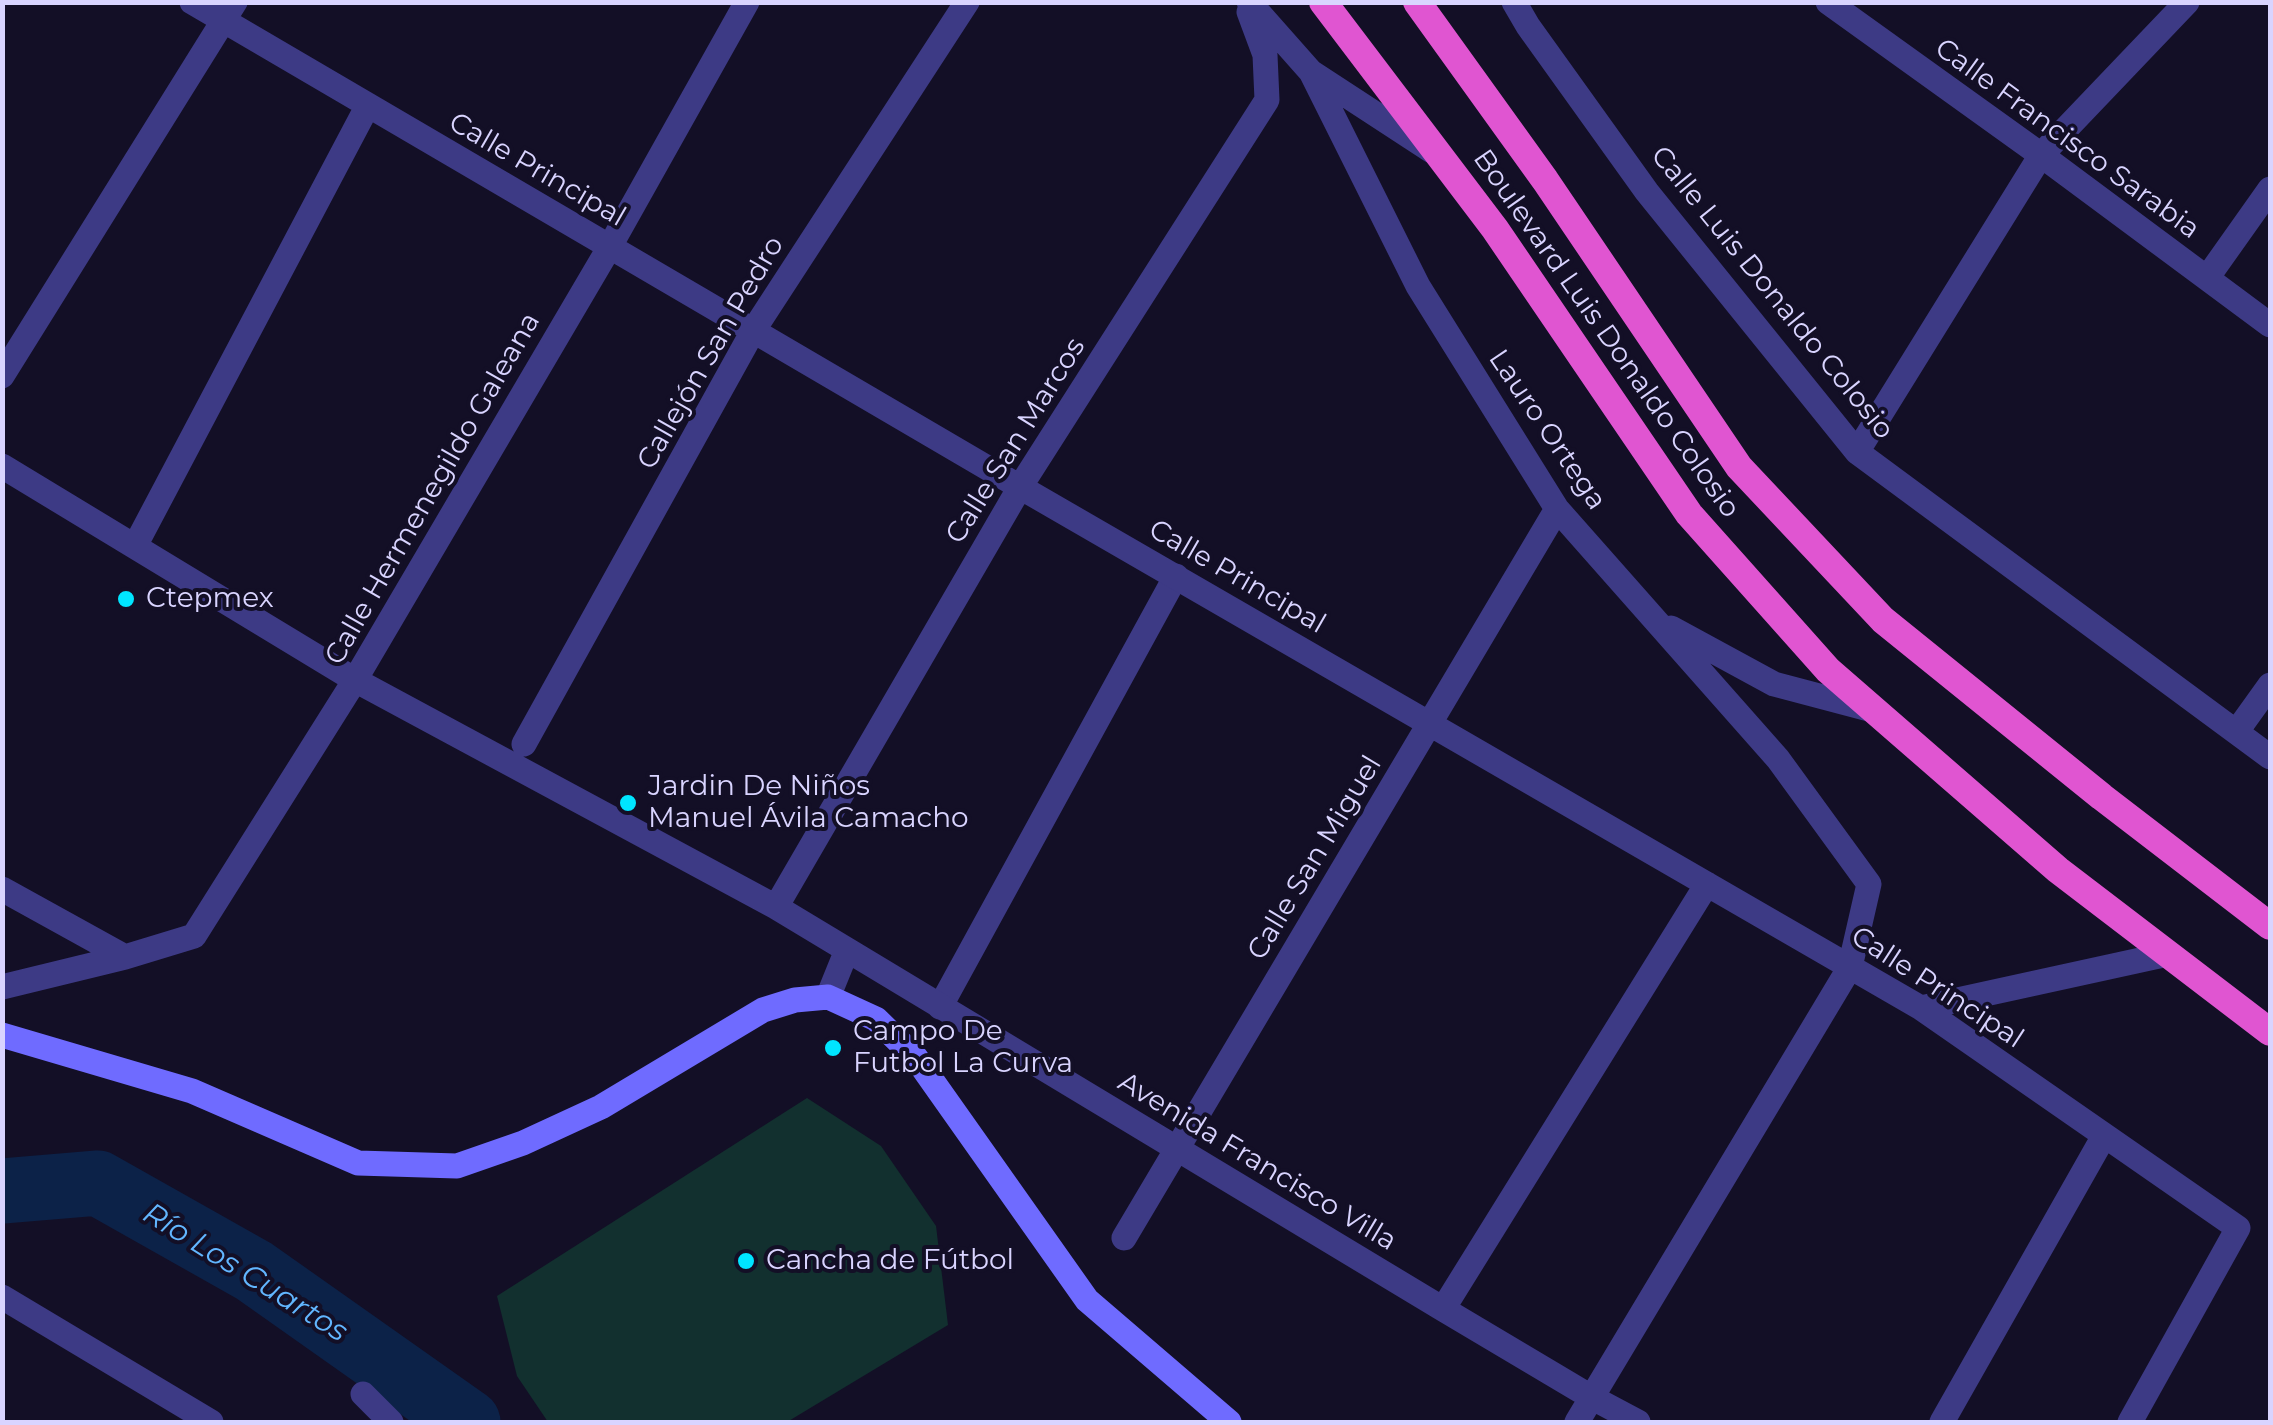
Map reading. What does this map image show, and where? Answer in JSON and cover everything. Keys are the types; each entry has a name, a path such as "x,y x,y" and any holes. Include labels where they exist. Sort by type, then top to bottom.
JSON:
{"highway":[{"name":"Boulevard Luis Donaldo Colosio","path":"1323,2 1495,228 1689,514 1828,670 2058,870 2270,1032"},
{"name":"Boulevard Luis Donaldo Colosio","path":"1417,2 1546,180 1739,466 1882,620 2270,926"}],"main road":[{"path":"2,1035 192,1092 358,1163 457,1166 523,1143 601,1107 763,1010 794,1000 828,997 876,1019 916,1058 1087,1300 1229,1422"}],"street":[{"name":"Calle Principal","path":"192,2 229,12 368,106 609,248 1921,1008 2238,1228 2130,1422"},
{"name":"Calle Hermenegildo Galeana","path":"2,987 125,958 194,936 355,680 609,248 747,2"},
{"name":"Callejón San Pedro","path":"524,744 753,331 967,2"},
{"name":"Lauro Ortega","path":"1247,2 1311,72 1418,286 1557,509 1778,759 1869,884 1850,967 1577,1422"},
{"name":"Calle San Marcos","path":"776,907 1020,487 1267,100 1265,55 1247,2"},
{"name":"Calle Luis Donaldo Colosio","path":"1514,2 1647,192 1857,452 2270,757"},
{"name":"Calle Francisco Sarabia","path":"1828,2 2270,325"},
{"path":"1857,452 2041,155 2188,2"},
{"path":"2,376 229,12"},
{"path":"1311,72 1440,156"},
{"path":"135,546 368,106"},
{"path":"2206,278 2270,189"},
{"name":"Avenida Francisco Villa","path":"2,466 355,680 776,907 1443,1309 1638,1422"},
{"name":"Calle San Miguel","path":"1124,1238 1557,509"},
{"path":"940,1007 1176,576"},
{"path":"1654,618 1774,684 1876,711"},
{"path":"2236,731 2270,685"},
{"path":"1443,1309 1707,884"},
{"path":"2,889 125,958"},
{"path":"828,997 847,950"},
{"path":"1921,1008 2168,954"},
{"path":"1942,1422 2104,1136"},
{"path":"2,1296 210,1422"},
{"path":"363,1394 391,1422"}],"green space":[{"name":"Cancha de Fútbol","path":"807,1098 881,1146 936,1226 948,1325 787,1422 548,1422 517,1376 497,1296"}],"waterway":[{"name":"Río Los Cuartos","path":"2,1191 98,1183 254,1271 468,1422"}],"place":[{"name":"Ctepmex","path":"126,599"},
{"name":"Jardin De Niños Manuel Ávila Camacho","path":"628,803"},
{"name":"Campo De Futbol La Curva","path":"833,1048"},
{"name":"Cancha de Fútbol","path":"746,1261"}]}
